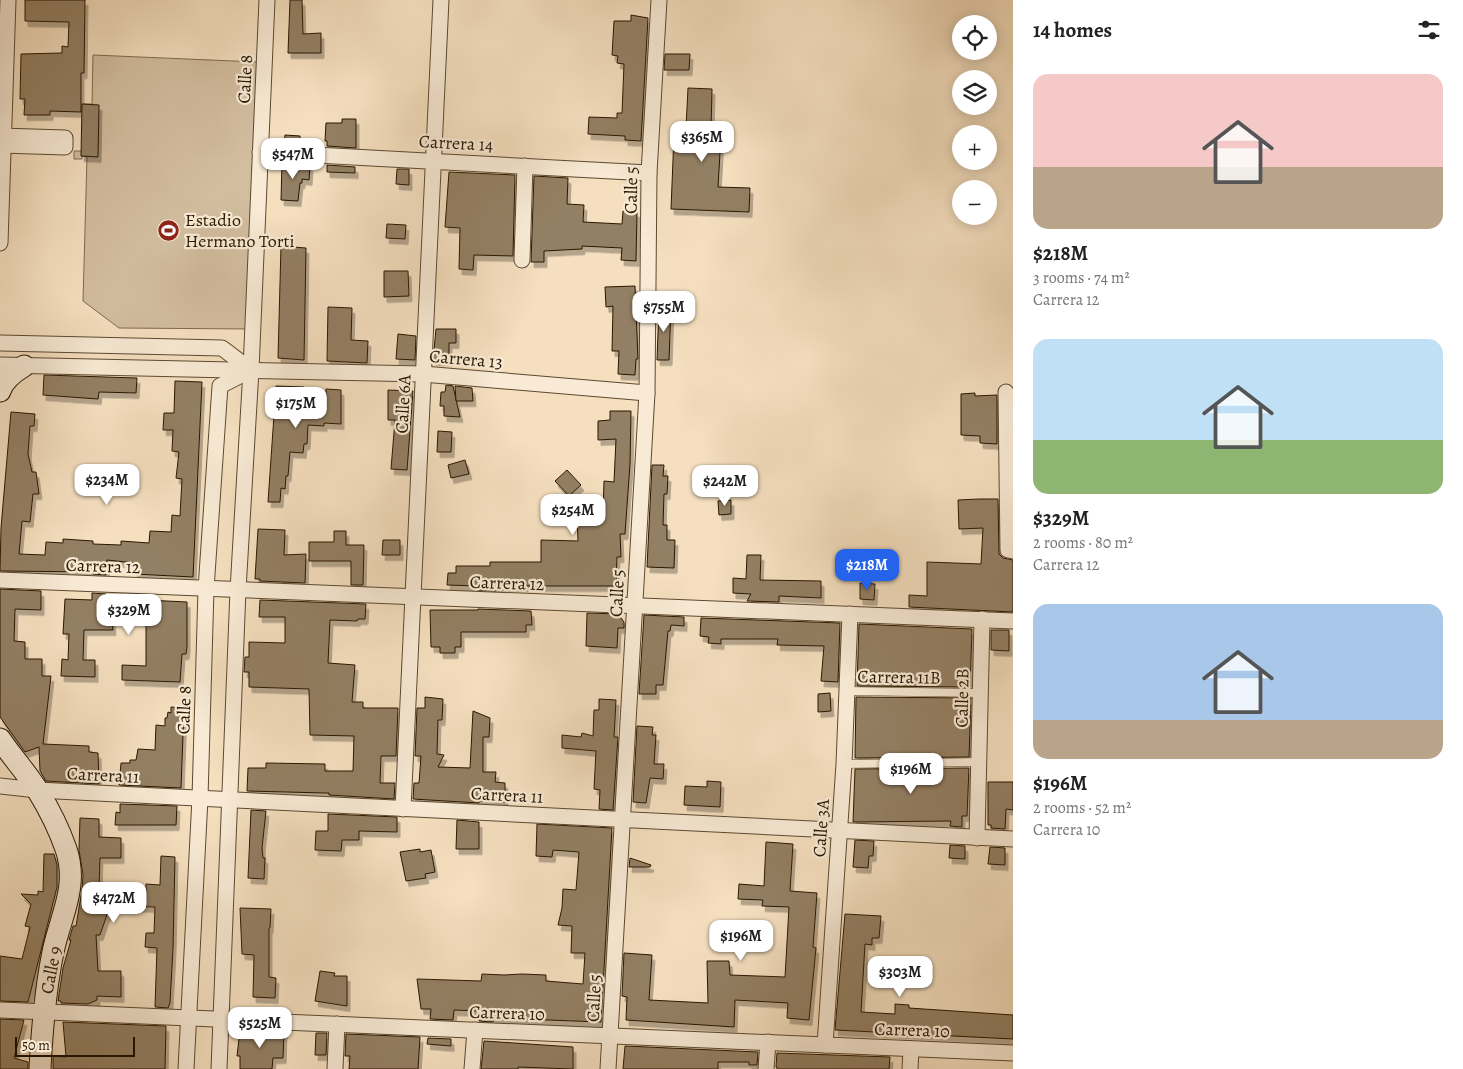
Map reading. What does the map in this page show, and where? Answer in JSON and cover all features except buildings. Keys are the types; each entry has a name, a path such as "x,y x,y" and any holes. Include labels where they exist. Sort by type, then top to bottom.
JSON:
{"street":[{"path":"0,243 8,0"},
{"name":"Calle 8","path":"219,1069 228,800 267,0"},
{"name":"Calle 6A","path":"403,809 440,0"},
{"name":"Calle 5","path":"608,1069 647,393 649,173 659,0"},
{"path":"2,140 65,147"},
{"name":"Carrera 14","path":"260,152 649,173"},
{"path":"522,260 525,166"},
{"path":"0,343 222,348 250,370"},
{"name":"Carrera 13","path":"0,365 423,374 647,393"},
{"path":"0,391 2,385 12,374 24,366"},
{"name":"Calle 8","path":"186,1069 200,798 206,589 220,386 250,370"},
{"path":"1006,392 1010,551"},
{"name":"Carrera 12","path":"0,580 1013,621"},
{"name":"Calle 3A","path":"825,1045 844,764 850,614"},
{"name":"Calle 2B","path":"977,838 982,619"},
{"name":"Calle 9","path":"0,739 37,790 52,816 67,851 71,883 66,910 53,951 44,1012 40,1069"},
{"name":"Carrera 11","path":"0,786 37,790 228,800 1013,839"},
{"name":"Carrera 10","path":"0,1010 1013,1053"},
{"path":"335,1069 337,1024"},
{"path":"472,1069 475,1030"},
{"path":"766,1069 768,1042"},
{"path":"910,1069 911,1048"}],"lane":[{"name":"Carrera 11B","path":"848,691 980,693"},
{"path":"844,764 980,762"}],"shaded area":[{"name":"Estadio Hermano Torti","path":"93,55 257,62 251,329 119,328 83,301 87,157 82,156 82,159 74,159 74,151 82,151 83,104 92,104"}],"place":[{"name":"Estadio Hermano Torti","path":"169,230"}]}
